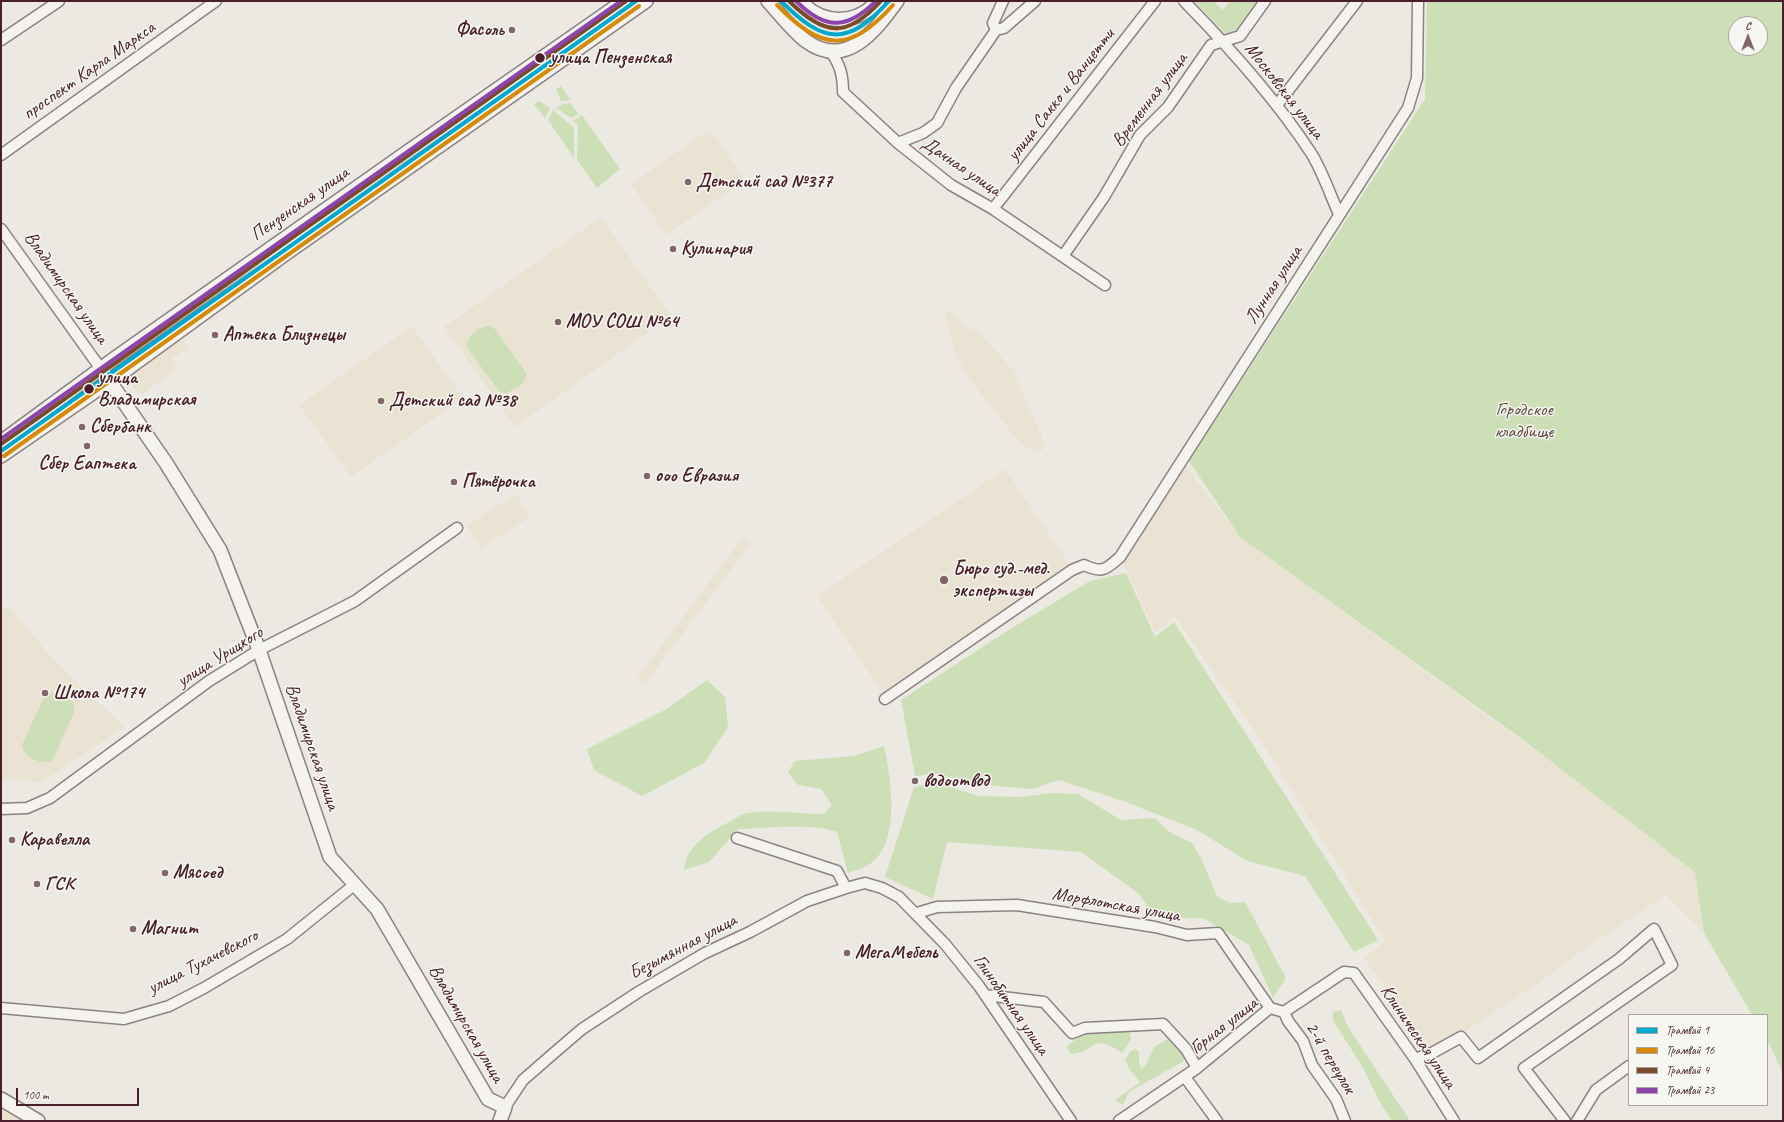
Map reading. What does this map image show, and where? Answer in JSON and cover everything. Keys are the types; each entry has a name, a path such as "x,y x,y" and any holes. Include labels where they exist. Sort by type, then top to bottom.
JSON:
{"main road":[{"name":"Пензенская улица","path":"1,442 409,150 624,1"},
{"name":"Пензенская улица","path":"1,456 109,381 284,254 646,1"},
{"path":"768,1 807,41 830,51 842,50 860,43 874,30 897,1"},
{"path":"800,1 808,10 832,20 855,17 864,13 878,1"},
{"name":"Владимирская улица","path":"101,369 166,463 220,550 259,650 330,857 377,909 488,1099 506,1107"},
{"path":"1,1099 38,1121"},
{"name":"Безымянная улица","path":"500,1121 506,1107"}],"street":[{"path":"1,40 60,1"},
{"name":"проспект Карла Маркса","path":"1,155 216,1"},
{"path":"996,30 993,23 1003,1"},
{"path":"898,143 923,133 937,123 956,88 996,30 1004,28 1035,1"},
{"name":"улица Сакко и Ванцетти","path":"993,209 1155,1"},
{"name":"Московская улица","path":"1184,1 1223,42 1277,106 1312,155 1339,214"},
{"name":"Временная улица","path":"1063,256 1104,197 1140,135 1168,107 1211,45 1240,36 1265,1"},
{"path":"1277,106 1357,1"},
{"name":"Лунная улица","path":"885,699 1072,570 1084,565 1096,570 1107,569 1120,557 1408,108 1417,78 1418,1"},
{"name":"Дачная улица","path":"830,51 840,63 843,79 843,92 898,143 951,186 993,209 1105,285"},
{"name":"Владимирская улица","path":"1,229 101,369"},
{"name":"улица Урицкого","path":"1,809 28,808 50,798 209,681 259,650 356,601 457,528"},
{"path":"737,838 837,871 846,888"},
{"name":"Безымянная улица","path":"506,1107 523,1080 582,1029 640,991 705,953 750,932 807,901 865,883 882,888 899,897 917,913"},
{"name":"улица Тухачевского","path":"1,1008 124,1019 169,1006 204,988 287,939 354,885"},
{"name":"Морфлотская улица","path":"917,913 937,907 1018,906 1155,927 1187,936 1218,933 1270,1008"},
{"name":"Глинобитная улица","path":"917,913 945,944 985,995 1071,1121"},
{"path":"1415,1059 1432,1053 1461,1037 1478,1058 1619,959 1654,929 1672,965 1524,1068 1565,1121"},
{"name":"Горная улица","path":"1119,1121 1185,1077 1270,1008 1284,1012 1344,972 1354,973"},
{"name":"Клиническая улица","path":"1354,973 1415,1059 1454,1121"},
{"path":"985,995 1044,1002 1072,1033 1085,1028 1163,1024 1186,1049 1197,1068"},
{"name":"2-й переулок","path":"1284,1012 1288,1021 1303,1041 1312,1066 1336,1099 1345,1121"},
{"path":"1577,1121 1596,1090 1628,1067"},
{"path":"1185,1077 1217,1121"}],"shaded area":[{"name":"Детский сад №377","path":"710,129 745,180 666,235 631,184"},
{"name":"МОУ СОШ №64","path":"601,217 671,316 515,427 444,327"},
{"path":"949,311 971,332 976,329 1012,369 1046,446 1038,454 1019,442 965,373 955,352 945,315"},
{"name":"Детский сад №38","path":"412,326 463,398 351,477 299,405"},
{"path":"182,339 188,347 172,359 178,368 140,396 127,379"},
{"path":"1186,467 1240,537 1548,760 1695,872 1704,933 1666,895 1590,945 1540,982 1432,1053 1364,958 1385,941 1262,742 1175,617 1156,632 1122,562"},
{"name":"Бюро суд.-мед. экспертизы","path":"1005,469 1070,565 882,692 817,596"},
{"path":"516,494 530,517 481,548 467,526"},
{"path":"743,537 751,543 645,684 637,678"},
{"name":"Школа №174","path":"1,606 12,610 53,659 124,727 42,782 1,779"},
{"path":"1,1108 24,1121 1,1121"}],"green space":[{"path":"1194,1 1213,1 1223,10 1230,1 1257,1 1237,29 1225,33"},
{"name":"Городское кладбище","path":"1427,1 1783,1 1783,1073 1768,1042 1768,1014 1751,1014 1704,933 1695,872 1519,737 1240,537 1189,461 1425,99"},
{"path":"561,86 571,100 561,101 556,89"},
{"path":"539,101 550,108 545,118 534,104"},
{"path":"570,103 578,114 571,118 556,108 563,104"},
{"path":"553,110 574,128 574,158 548,120"},
{"path":"582,115 620,169 597,188 577,160 578,125 573,121"},
{"path":"489,326 495,329 527,374 519,386 505,393 499,391 468,349 468,340 473,333 481,328"},
{"path":"1126,573 1155,637 1174,622 1378,940 1354,952 1305,876 1247,861 1197,830 1123,801 1059,780 1032,789 996,786 934,774 915,776 901,700 1007,631 1090,581"},
{"path":"707,680 725,697 728,727 704,763 642,796 594,770 587,749 665,710"},
{"path":"49,693 58,694 71,700 74,707 74,712 53,760 44,762 34,760 26,754 22,745 44,697"},
{"path":"884,746 891,792 890,825 887,840 880,853 869,865 848,873 837,832 815,828 775,827 738,829 709,862 684,870 686,861 695,845 709,833 743,814 766,811 824,814 832,805 821,789 798,785 788,772 795,761 854,756"},
{"path":"935,782 978,796 1023,797 1051,793 1078,794 1121,820 1155,818 1169,832 1192,843 1201,858 1217,896 1230,903 1245,902 1286,978 1273,998 1249,945 1203,918 1157,918 1138,893 1081,852 947,842 933,899 885,877 914,787"},
{"path":"1341,1010 1348,1027 1410,1121 1392,1121 1379,1101 1362,1066 1333,1021 1333,1012"},
{"path":"1129,1029 1131,1040 1122,1053 1112,1047 1099,1043 1078,1053 1070,1054 1067,1046 1087,1030"},
{"path":"1168,1039 1189,1053 1182,1062 1129,1092 1123,1105 1115,1100 1140,1082 1130,1070 1125,1060 1130,1052 1135,1049 1139,1052 1139,1063 1142,1069 1147,1063 1154,1047"}],"tram line":[{"name":"23","path":"1,439 621,1"},
{"name":"4","path":"1,444 626,1"},
{"name":"1","path":"1,451 636,1"},
{"name":"1","path":"781,1 810,26 823,32 835,34 848,33 860,26 874,16 889,1"},
{"name":"4","path":"789,1 802,13 814,21 825,26 835,28 846,27 857,22 881,1"},
{"name":"23","path":"796,1 807,11 817,17 836,23 855,17 865,11 876,1"},
{"name":"16","path":"777,5 793,20 808,31 822,38 835,41 849,39 863,32 893,5"},
{"name":"16","path":"4,456 639,6"}],"place":[{"name":"Фасоль","path":"512,30"},
{"name":"улица Пензенская","path":"540,58"},
{"name":"Детский сад №377","path":"688,182"},
{"name":"Кулинария","path":"673,249"},
{"name":"МОУ СОШ №64","path":"558,322"},
{"name":"Аптека Близнецы","path":"215,335"},
{"name":"улица Владимирская","path":"89,389"},
{"name":"Детский сад №38","path":"381,401"},
{"name":"Сбербанк","path":"82,427"},
{"name":"Сбер Еаптека","path":"87,446"},
{"name":"ооо Евразия","path":"647,476"},
{"name":"Пятёрочка","path":"454,482"},
{"name":"Бюро суд.-мед. экспертизы","path":"944,580"},
{"name":"Школа №174","path":"45,693"},
{"name":"водоотвод","path":"915,781"},
{"name":"Каравелла","path":"12,840"},
{"name":"Мясоед","path":"165,873"},
{"name":"ГСК","path":"37,884"},
{"name":"Магнит","path":"133,929"},
{"name":"МегаМебель","path":"847,953"}]}
